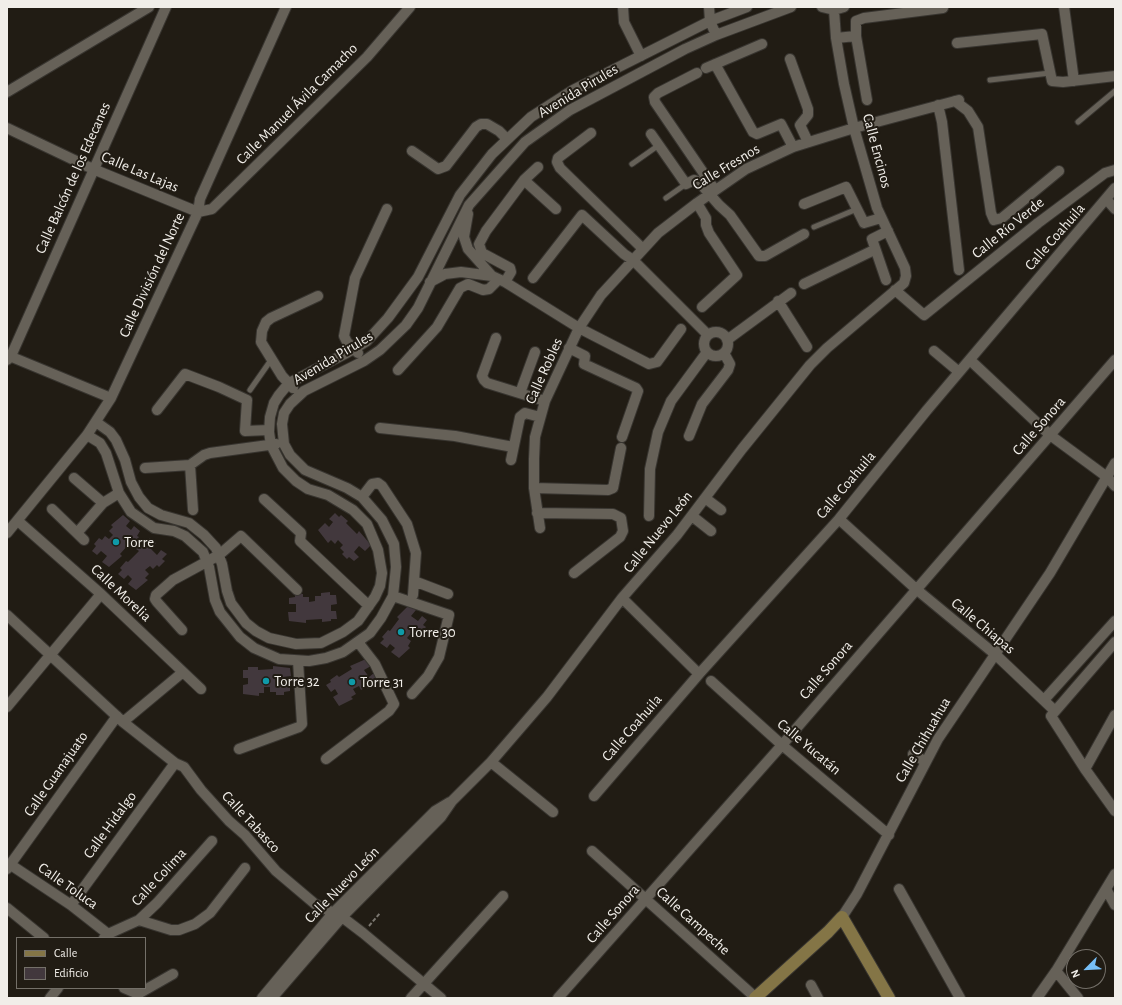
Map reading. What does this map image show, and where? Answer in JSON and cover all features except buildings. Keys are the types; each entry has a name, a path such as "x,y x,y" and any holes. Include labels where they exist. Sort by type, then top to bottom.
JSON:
{"street":[{"path":"7,92 149,7"},
{"name":"Calle Balcón de los Edecanes","path":"8,357 166,7"},
{"name":"Calle División del Norte","path":"7,534 87,435 111,398 198,212 200,199 286,7"},
{"name":"Calle Manuel Ávila Camacho","path":"198,212 212,209 367,57 410,7"},
{"path":"623,7 624,22 641,56"},
{"path":"709,7 710,21 716,35"},
{"name":"Avenida Pirules","path":"96,422 110,432 126,460 138,497 148,508 161,515 189,523 204,534 216,548 222,564 226,591 234,608 246,623 256,632 269,638 296,644 321,643 338,636 358,621 369,606 380,586 381,562 378,550 367,524 346,504 328,495 308,488 296,481 283,468 271,445 269,430 270,417 274,403 289,384 354,349 372,335 405,297 418,277 460,195 492,154 531,117 573,90 710,21 747,7"},
{"name":"Avenida Pirules","path":"87,435 100,444 111,465 119,493 131,512 154,528 174,531 185,536 203,552 207,562 215,600 220,612 232,629 254,648 279,659 298,661 326,658 343,652 370,633 381,618 393,596 396,567 394,544 382,520 362,497 305,470 290,455 284,444 282,424 284,413 298,394 364,361 380,350 406,325 418,308 469,205 525,142 570,110 678,53 716,35 791,7"},
{"path":"822,7 839,9"},
{"path":"1064,7 1074,81"},
{"path":"867,100 856,36 856,25 859,19 943,8"},
{"name":"Calle Encinos","path":"839,9 836,38 854,128 881,218 906,272 904,283 895,290"},
{"path":"957,43 1042,34 1052,81 1074,81 1115,76"},
{"path":"836,38 856,36"},
{"path":"762,44 706,68 658,93 654,97 655,102 719,205 730,215 762,257 804,234"},
{"path":"790,59 808,109 808,114 800,125 808,142"},
{"path":"706,68 753,132 757,134 781,124 793,147"},
{"name":"Calle Fresnos","path":"579,328 601,295 658,233 696,203 746,169 793,147 808,142 957,100 968,111 978,127 991,213 994,220 1002,218 1059,171"},
{"path":"938,106 959,270"},
{"path":"412,150 438,169 446,166 476,127 481,124 487,124 507,139"},
{"name":"Calle Las Lajas","path":"7,128 93,169 198,212"},
{"path":"591,133 558,158 557,162 560,168 643,249"},
{"path":"651,134 686,184 694,180 712,192"},
{"path":"398,370 437,327 460,288 468,284 483,290 489,289 498,279 511,272 510,268 482,253 479,244 486,231 524,180 538,167"},
{"name":"Calle Río Verde","path":"895,290 924,315 1038,222 1105,173 1115,170"},
{"path":"524,180 556,209"},
{"path":"804,204 846,187 864,224 881,218"},
{"name":"Calle Coahuila","path":"594,796 698,674 839,519 959,372 1107,200 1115,188"},
{"path":"1107,200 1115,209"},
{"path":"696,203 706,218 706,225 709,233 737,275 702,307"},
{"name":"Calle Robles","path":"469,205 464,237 468,248 498,279 579,328 545,401 535,437 534,488 540,528"},
{"path":"364,361 344,336 355,278 387,209"},
{"path":"533,278 582,215 624,254 633,260 708,335"},
{"path":"886,280 874,250 872,239 888,231"},
{"path":"804,284 874,250"},
{"name":"Calle Robles","path":"430,282 445,274 461,272 498,279"},
{"name":"Calle Nuevo León","path":"262,998 338,915 441,817 452,801 491,762 547,697 622,598 692,516 810,365 826,348 895,290"},
{"path":"727,340 778,301 791,293"},
{"path":"298,394 271,360 261,342 262,331 266,322 318,296"},
{"path":"778,301 807,347"},
{"path":"579,328 649,364 657,362 681,329"},
{"path":"716,332 721,333 727,340 728,345 724,353 715,356 707,352 704,343 708,335 716,332"},
{"path":"496,338 482,376 484,380 487,383 545,401"},
{"path":"570,348 585,356 584,364 636,388 638,391 622,437"},
{"path":"934,351 959,372"},
{"path":"520,393 535,352"},
{"path":"649,516 650,469 658,432 671,400 707,352"},
{"path":"689,436 702,404 728,370 730,364 724,353"},
{"path":"8,357 111,398"},
{"path":"970,360 1050,435 1107,476 1115,486"},
{"name":"Calle Sonora","path":"558,998 782,745 1115,360"},
{"path":"157,410 185,374 220,387 247,400 245,431 269,430"},
{"path":"510,460 520,417 525,413 540,416"},
{"path":"380,428 456,436 513,447"},
{"path":"145,468 190,465 204,455 210,453 284,444"},
{"path":"534,488 608,490 613,488 621,448"},
{"path":"111,465 126,460"},
{"name":"Calle Chihuahua","path":"756,998 828,932 842,917 857,894 949,721 996,655 1057,563 1115,463"},
{"path":"190,465 193,510"},
{"path":"74,478 103,503"},
{"path":"362,497 372,484 378,483 382,486 400,512 413,539 416,553 413,595"},
{"path":"52,509 81,536 103,503 119,493"},
{"path":"705,498 721,510"},
{"path":"264,500 301,533 300,541 369,606"},
{"path":"537,513 613,514 621,518 623,530 620,537 574,573"},
{"path":"692,516 711,531"},
{"name":"Calle Chiapas","path":"839,519 916,589 996,655 1055,711"},
{"name":"Calle Morelia","path":"18,521 101,594 201,689"},
{"path":"182,630 157,602 155,599 156,595 174,580 219,555 241,536 298,590"},
{"path":"414,581 448,594"},
{"path":"7,706 101,594"},
{"path":"393,596 449,615 439,657 428,676 412,694"},
{"path":"622,598 698,674"},
{"name":"Calle Tabasco","path":"7,615 120,719 175,763 184,767 201,790 229,821 246,834 276,871 315,904 338,915 363,933 440,998"},
{"path":"358,621 370,633"},
{"path":"1044,700 1115,621"},
{"path":"326,759 389,711 394,704 378,670 358,642"},
{"path":"1115,642 1051,716 1054,724 1115,811"},
{"path":"239,748 299,727 302,724 298,661"},
{"name":"Calle Guanajuato","path":"9,867 120,719 183,672"},
{"name":"Calle Yucatán","path":"711,681 782,745 889,835"},
{"path":"1085,770 1115,715"},
{"path":"913,754 926,762"},
{"path":"491,762 553,812"},
{"name":"Calle Hidalgo","path":"71,905 175,763"},
{"name":"Calle Colima","path":"106,936 139,920 157,903 212,842"},
{"name":"Calle Campeche","path":"592,851 756,998"},
{"name":"Calle Toluca","path":"9,867 71,905 106,936"},
{"path":"139,920 171,930 179,930 195,924 210,913 246,868"},
{"path":"1037,998 1056,971 1115,874"},
{"path":"1106,888 1115,905"},
{"path":"898,890 960,998"},
{"path":"411,998 503,896"},
{"path":"7,908 43,937"},
{"name":"Calle Nuevo León","path":"272,998 338,915"},
{"path":"842,917 889,998"},
{"path":"1056,971 1078,998"},
{"path":"126,989 138,994 173,974"},
{"path":"811,985 818,998"},
{"path":"50,998 57,989"}],"lane":[{"path":"990,80 1050,73"},
{"path":"1078,122 1115,91"},
{"path":"632,164 659,145"},
{"path":"666,198 686,184"},
{"path":"814,228 857,209"},
{"path":"250,390 271,360"}],"path":[{"path":"363,933 380,913"}],"place":[{"name":"Torre","path":"116,542"},
{"name":"Torre 30","path":"401,632"},
{"name":"Torre 32","path":"266,681"},
{"name":"Torre 31","path":"352,682"}]}
